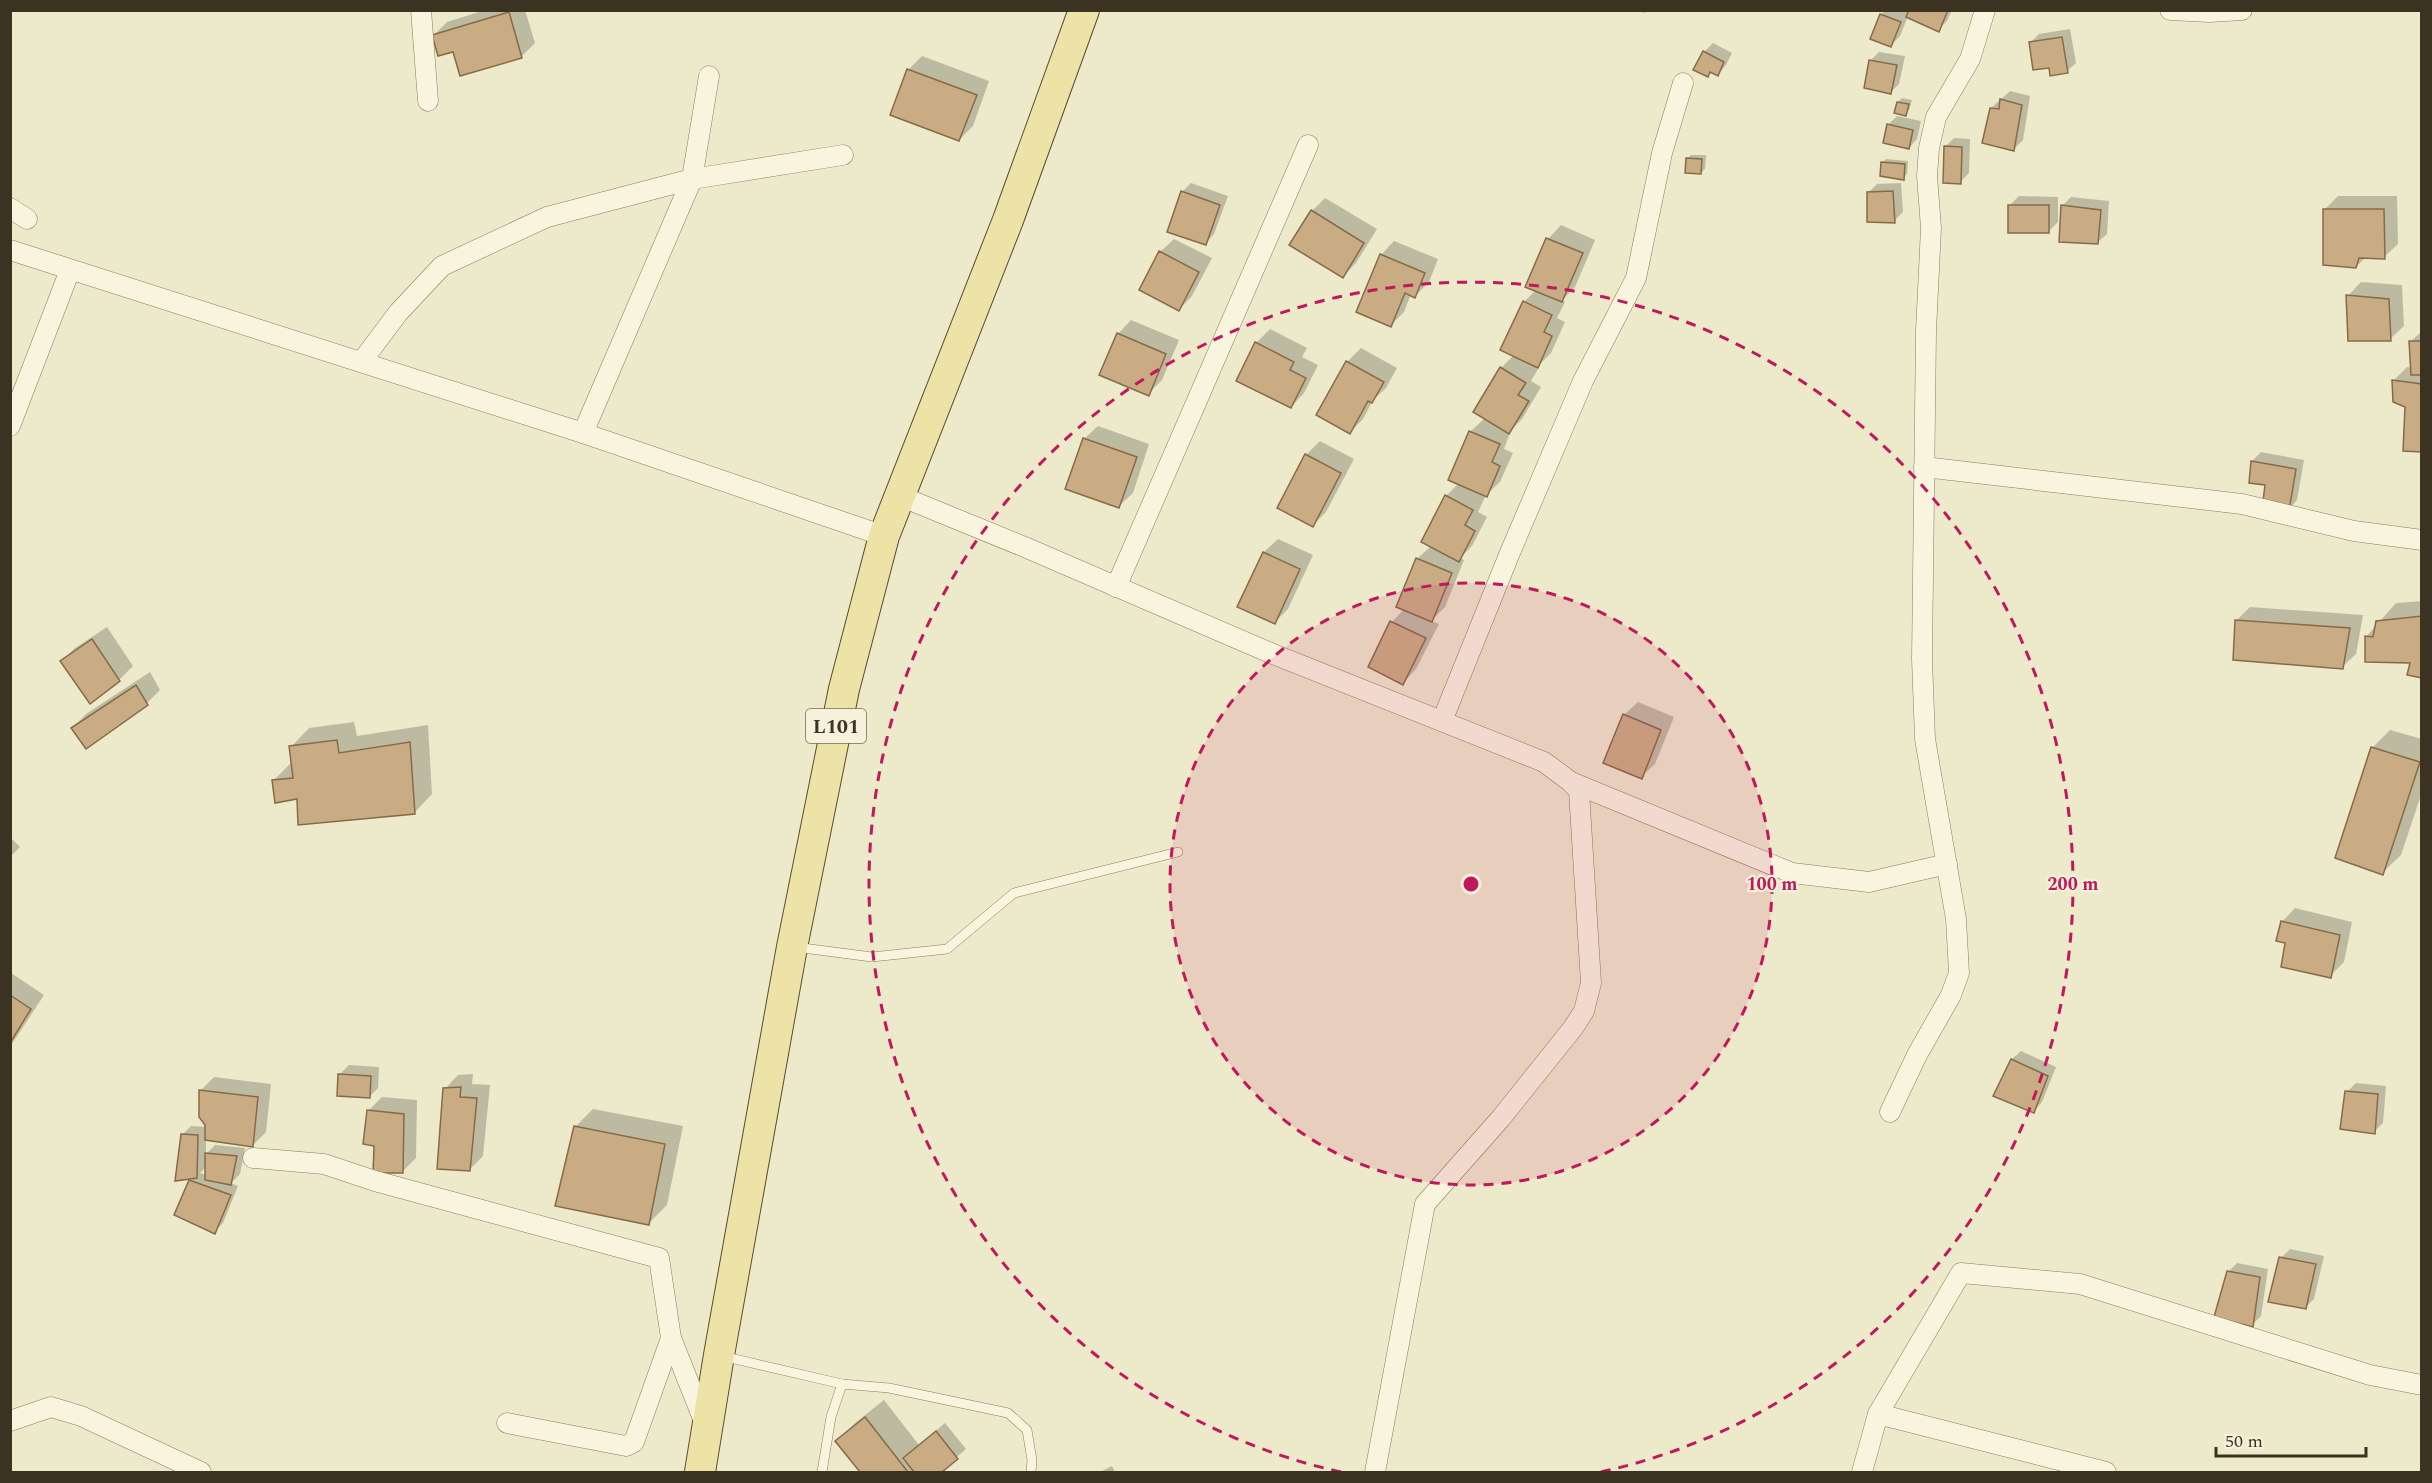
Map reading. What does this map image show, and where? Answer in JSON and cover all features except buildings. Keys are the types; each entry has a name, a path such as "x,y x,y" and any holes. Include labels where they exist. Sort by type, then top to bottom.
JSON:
{"main road":[{"name":"L101","path":"700,1473 792,947 844,689 885,536 1008,220 1084,10"}],"street":[{"path":"421,10 429,101"},
{"path":"1890,1112 1917,1055 1951,995 1959,973 1956,919 1925,739 1922,659 1924,467 1926,332 1931,228 1927,176 1929,148 1936,117 1970,59 1985,10"},
{"path":"2170,10 2209,12 2242,10"},
{"path":"583,433 692,179 709,76"},
{"path":"1442,722 1509,555 1583,381 1636,278 1662,153 1683,83"},
{"path":"1116,586 1308,145"},
{"path":"362,361 398,313 442,266 547,217 692,179 843,155"},
{"path":"10,208 27,219"},
{"path":"10,250 583,433 885,536"},
{"path":"10,426 70,270"},
{"path":"1924,467 2242,504 2354,531 2421,540"},
{"path":"900,496 1273,654 1544,762 1571,782 1579,791 1591,983 1584,1011 1501,1118 1425,1204 1375,1473"},
{"path":"1571,782 1792,873 1869,882 1947,864"},
{"path":"253,1158 324,1164 375,1181 659,1258 672,1338 707,1429"},
{"path":"1862,1473 1878,1414 1961,1273 2079,1284 2370,1375 2421,1385"},
{"path":"507,1423 626,1446 634,1442 672,1338"},
{"path":"10,1421 51,1407 81,1416 201,1473"},
{"path":"1878,1414 2106,1473"}],"lane":[{"path":"792,947 872,957 947,949 1014,893 1178,852"},
{"path":"719,1355 842,1384 889,1388 1008,1413 1027,1430 1032,1460 1031,1473"},
{"path":"822,1473 831,1417 842,1384"}]}
